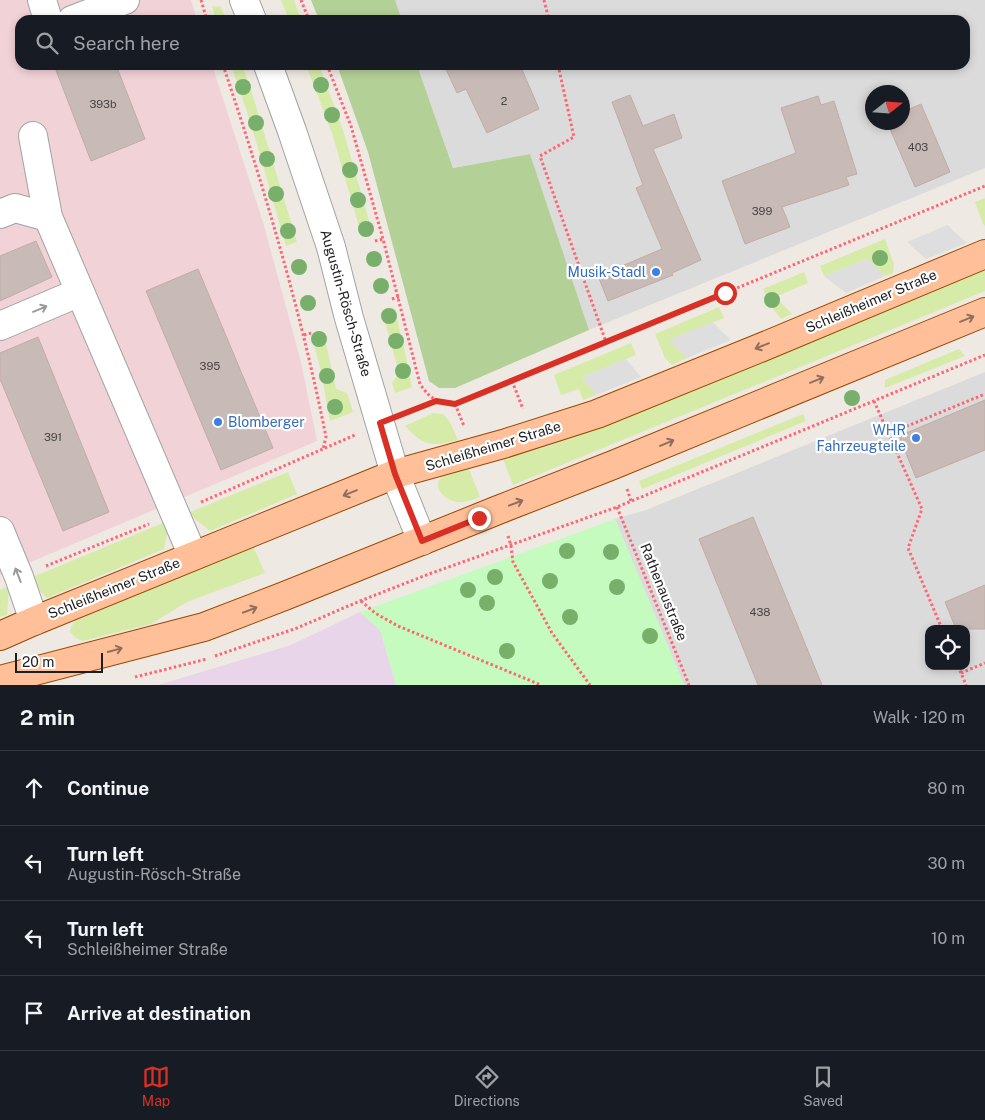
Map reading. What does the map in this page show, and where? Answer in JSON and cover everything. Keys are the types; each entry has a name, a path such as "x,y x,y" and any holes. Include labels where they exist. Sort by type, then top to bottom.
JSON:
{"main road":[{"name":"Schleißheimer Straße","path":"0,636 34,620 395,474 503,444 597,414 985,254"},
{"path":"0,680 204,627 613,465 985,312"}],"street":[{"path":"42,0 46,15"},
{"path":"85,15 125,0"},
{"path":"244,0 250,15"},
{"name":"Augustin-Rösch-Straße","path":"270,70 331,247 349,318 395,474 422,541"},
{"path":"33,136 48,218 193,556"},
{"path":"0,214 16,208 48,218"},
{"path":"0,326 80,292"},
{"path":"0,531 34,620"}],"path":[{"path":"201,0 206,15"},
{"path":"301,0 307,15"},
{"path":"544,0 548,15"},
{"path":"225,70 271,216 304,335 326,437 323,449"},
{"path":"329,70 351,126 384,239 420,384 426,393 436,401 455,404 985,186"},
{"path":"559,70 574,137 540,156 606,342"},
{"path":"376,241 384,239"},
{"path":"281,251 287,250"},
{"path":"392,299 399,297"},
{"path":"304,335 311,333"},
{"path":"590,685 552,633 513,562 511,546 617,507 985,355"},
{"path":"512,381 524,412"},
{"path":"888,434 985,394"},
{"path":"19,577 175,514 380,423 436,401"},
{"path":"874,401 922,508 908,548 940,625"},
{"path":"626,488 631,501"},
{"name":"Rathenaustraße","path":"617,507 689,685"},
{"path":"360,600 375,613 398,626 540,685"},
{"path":"961,673 985,663"},
{"path":"960,670 966,685"}],"shaded area":[{"path":"0,0 191,0 196,15 15,15 15,70 214,70 263,222 301,362 317,441 0,575"},
{"path":"395,0 985,0 985,168 589,330 530,154 453,168 419,70 970,70 970,15 400,15"},
{"path":"947,225 967,243 926,259 907,242"},
{"path":"867,259 885,276 846,293 824,276"},
{"path":"712,322 731,340 687,358 668,340"},
{"path":"626,359 641,377 596,395 582,377"},
{"path":"985,372 985,685 684,685 615,519 646,510"},
{"path":"360,612 380,629 396,685 158,685 291,645"}],"green space":[{"path":"281,0 294,0 299,15 287,15"},
{"path":"311,0 395,0 400,15 317,15"},
{"path":"212,6 221,7 224,15 215,15"},
{"path":"233,70 244,70 252,93 297,242 286,246 251,124"},
{"path":"308,70 321,70 343,130 373,234 362,237 332,133"},
{"path":"339,70 419,70 453,168 530,154 589,330 455,388 439,388 429,381 368,152"},
{"path":"985,198 985,226 975,202"},
{"path":"885,239 894,264 893,273 885,276 867,259 824,276 820,266"},
{"path":"985,268 985,291 513,485 503,459 549,446"},
{"path":"804,272 808,283 775,297 792,314 781,319 769,303 763,289"},
{"path":"719,307 724,318 669,340 687,358 672,365 665,358 655,334"},
{"path":"394,308 412,387 395,393 392,383 399,373 382,311"},
{"path":"324,334 336,389 347,393 353,412 330,421 321,371 312,337"},
{"path":"631,343 636,355 582,377 596,395 583,400 579,389 561,395 554,375"},
{"path":"959,349 965,356 885,388 885,380"},
{"path":"433,413 443,414 450,422 458,440 441,444 428,443 417,438 405,426"},
{"path":"803,414 806,421 642,489 639,481"},
{"path":"469,469 480,497 457,502 443,495 438,487 440,478 451,473"},
{"path":"288,472 297,494 210,531 188,513"},
{"path":"615,519 684,685 396,685 380,630 360,612"},
{"path":"170,520 164,549 47,598 28,579"},
{"path":"253,546 265,573 187,602 151,624 82,641 70,632 75,621"},
{"path":"9,586 7,615 0,617 0,590"}],"building":[{"path":"56,70 118,70 145,139 91,161"},
{"path":"446,70 522,70 539,109 487,133 466,89 457,93"},
{"path":"630,95 643,126 674,114 682,138 653,149 701,260 672,273 673,275 608,301 598,276 662,249 636,188 643,185 612,102"},
{"path":"818,96 821,105 834,101 857,174 846,177 849,185 782,207 790,227 745,244 722,181 796,153 781,108"},
{"path":"921,104 950,172 915,187 890,130 910,130 910,109"},
{"path":"36,241 52,277 0,301 0,256"},
{"path":"198,269 273,448 221,470 146,291"},
{"path":"38,337 109,512 63,531 0,379 0,353"},
{"path":"985,400 985,450 916,478 899,436"},
{"path":"753,517 822,685 758,685 699,539"},
{"path":"985,585 985,629 970,629 970,625 954,625 945,602"}],"place":[{"name":"Musik-Stadl","path":"656,272"},
{"name":"Blomberger","path":"218,422"},
{"name":"WHR Fahrzeugteile","path":"916,438"}],"route":[{"path":"479,518 422,541 395,474 380,423 436,401 455,404 725,293"}]}
